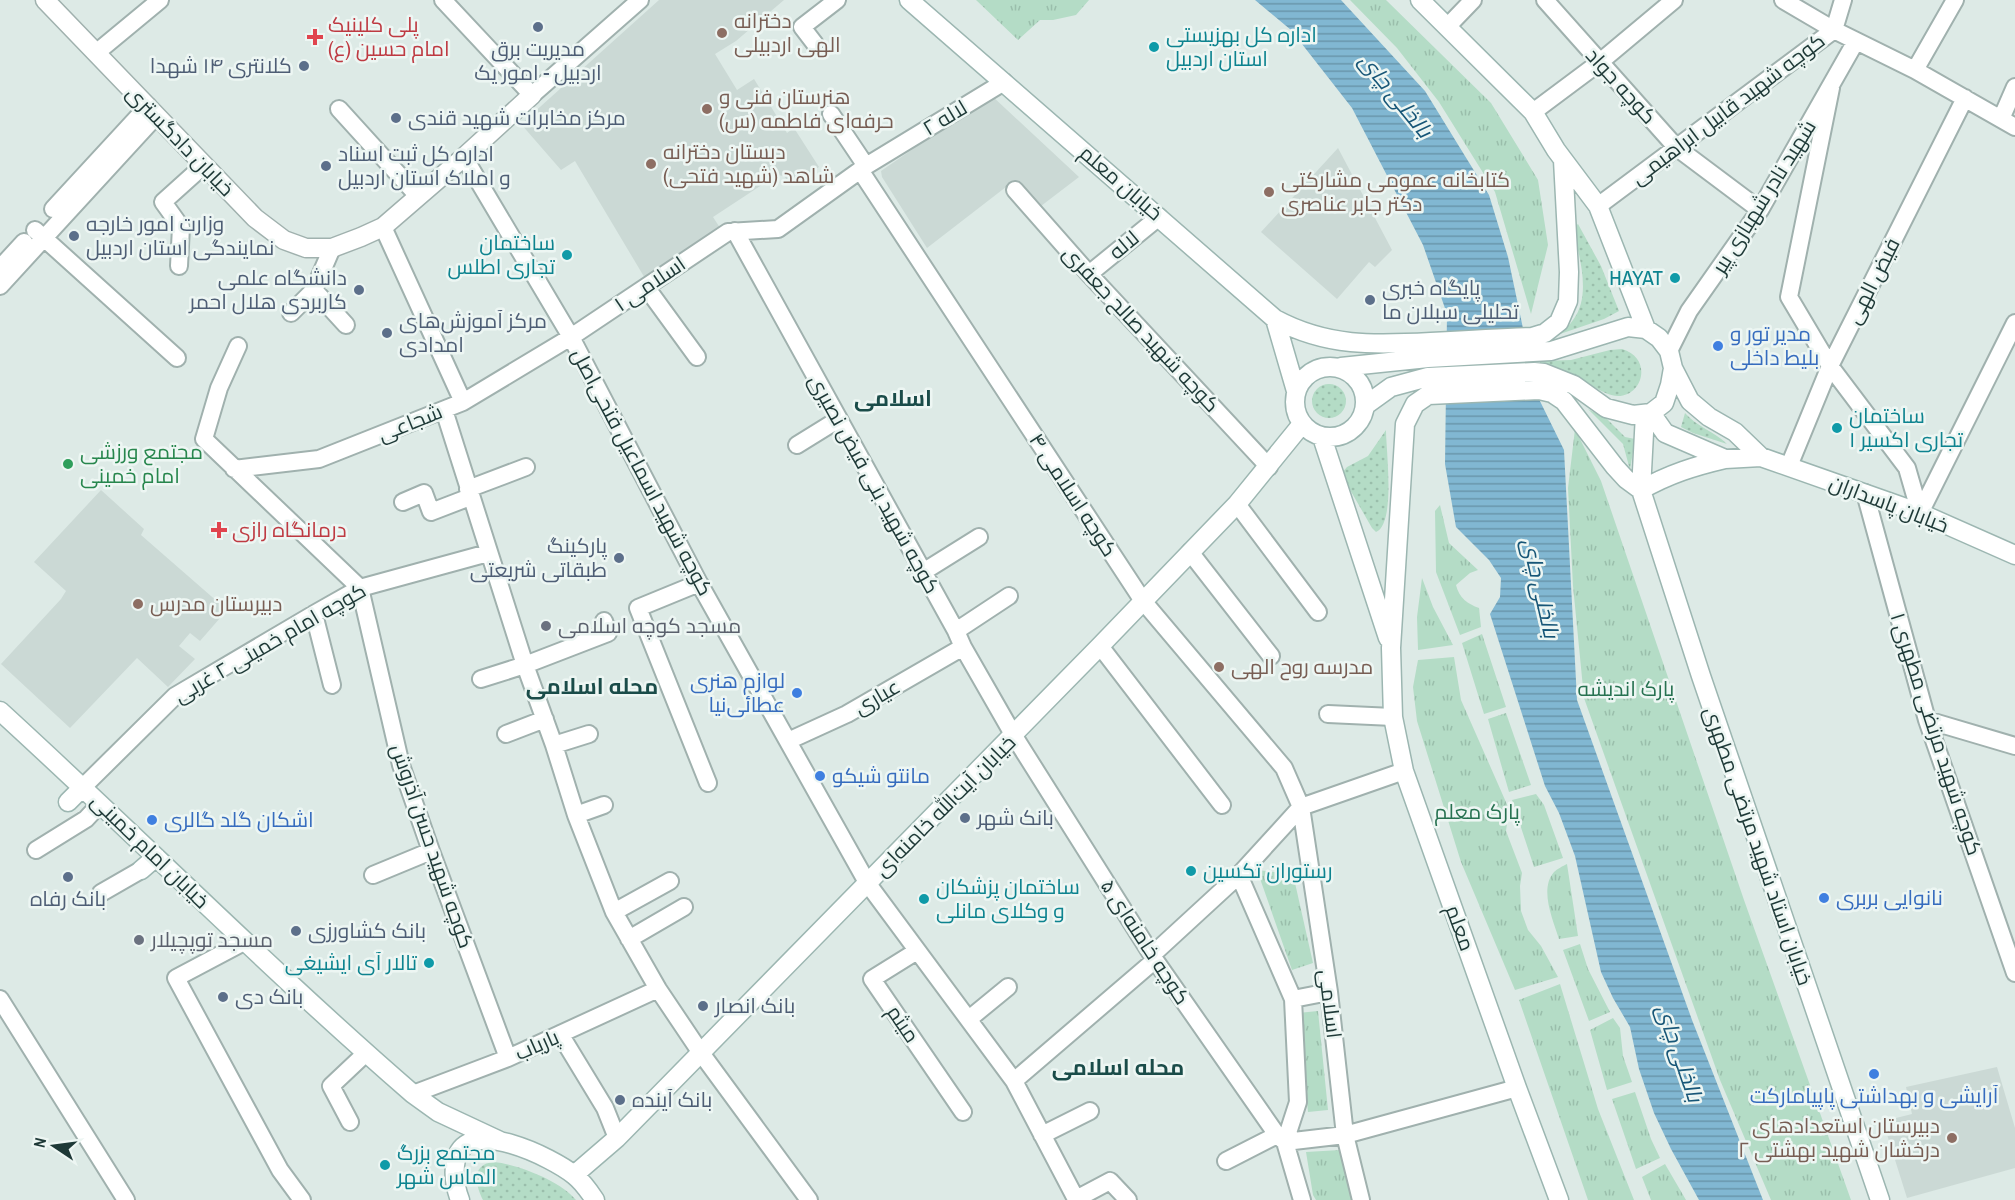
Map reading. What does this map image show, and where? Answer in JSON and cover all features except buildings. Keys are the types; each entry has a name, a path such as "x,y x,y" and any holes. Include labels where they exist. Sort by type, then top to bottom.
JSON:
{"main road":[{"name":"خیابان دادگستری","path":"45,0 255,218 284,240 306,248 332,248 383,227 532,94"},
{"name":"خیابان معلم","path":"909,0 1275,319 1297,330 1328,339 1428,350"},
{"path":"1420,0 1533,112 1563,160 1598,206 1646,329"},
{"path":"1533,344 1559,322 1568,301 1569,272 1563,160"},
{"path":"1275,319 1296,391"},
{"path":"1341,368 1428,350 1533,344 1551,351 1628,327 1646,329 1659,338 1690,401 1709,417 1735,432 1761,457"},
{"path":"1391,648 1405,424 1415,404 1428,386 1534,372 1544,373 1574,384 1606,408 1633,415 1648,413 1664,403 1670,386 1671,359"},
{"path":"1329,366 1341,368 1352,373 1360,382 1365,393 1366,405 1362,417 1346,434 1322,437 1311,432 1296,414 1294,402 1296,391 1308,373 1329,366"},
{"path":"1366,405 1391,387 1539,390 1552,393 1564,401 1615,467 1641,490"},
{"path":"1648,413 1665,433 1725,459"},
{"path":"1641,490 1648,413"},
{"name":"خیابان آیت‌الله خامنه‌ای","path":"574,1175 617,1138 1014,736 1237,504 1302,424"},
{"path":"1322,437 1391,648"},
{"path":"1641,490 1662,478 1692,467 1725,459 1761,457"},
{"name":"خیابان پاسداران","path":"1761,457 1920,513 2015,555"},
{"name":"خیابان استاد شهید مرتضی مطهری","path":"1641,490 1704,687 1880,1200"},
{"name":"معلم","path":"1391,648 1393,717 1404,771 1559,1200"},
{"name":"خیابان امام خمینی","path":"0,711 84,787 156,857 236,946 413,1094 438,1112 500,1141 552,1160 574,1175 595,1200"},
{"path":"68,802 84,787"},
{"path":"141,870 156,857"},
{"path":"460,1200 453,1170 458,1153 466,1145 479,1139 500,1141"}],"street":[{"path":"96,53 160,0"},
{"path":"443,0 532,94"},
{"name":"خیابان دادگستری","path":"532,94 640,0"},
{"path":"815,44 802,27 837,0"},
{"path":"1448,26 1473,0"},
{"name":"کوچه جواد","path":"1545,0 1676,147 1760,210"},
{"path":"1533,112 1600,62 1674,0"},
{"path":"1783,0 1834,30 1915,70 2008,123 2015,87"},
{"name":"کوچه شهید قابیل ابراهیمی","path":"1598,206 1834,30 1843,0"},
{"path":"1915,70 1955,0"},
{"name":"شهید نادر شهبازی پیر","path":"1671,359 1689,311 1760,210 1831,88 1856,40"},
{"name":"لاله ۲","path":"731,232 778,229 863,168 1004,82"},
{"path":"1831,88 1789,297 1830,366 1907,468 1920,513"},
{"name":"فیض الهی","path":"1789,466 1830,366 1965,98"},
{"path":"339,108 418,196"},
{"path":"0,268 39,233 152,111"},
{"name":"کوچه اسلامی ۴","path":"831,114 863,168 1143,602 1284,768 1301,807"},
{"name":"کوچه شهید اسماعیل فتحی‌اصل","path":"464,157 571,337 699,583 868,884 1014,1081 1074,1199"},
{"path":"179,266 181,227 163,202 203,166"},
{"name":"کوچه شهید صالح جعفری","path":"1015,190 1089,274 1269,467"},
{"name":"لاله","path":"1089,274 1159,217"},
{"path":"383,227 464,402"},
{"name":"اسلامی ۱","path":"571,337 731,232"},
{"name":"کوچه شهید بنی فیض نصیری","path":"731,232 839,419 1014,736"},
{"path":"0,285 39,233"},
{"path":"39,233 177,358"},
{"path":"291,313 314,290 332,248"},
{"path":"646,287 697,357"},
{"path":"314,290 346,325"},
{"path":"1920,513 2015,323"},
{"name":"شجاعی","path":"234,469 319,459 464,402 571,337"},
{"path":"238,346 219,388 204,439 360,588"},
{"path":"444,410 525,665 576,815 614,912 658,989 701,1053 809,1200"},
{"path":"797,445 839,419"},
{"path":"403,502 424,493 431,512 526,467"},
{"name":"کوچه شهید مرتضی مطهری ۱","path":"1865,493 1927,720 2015,973"},
{"path":"1237,504 1318,612"},
{"path":"924,572 979,537"},
{"path":"1191,552 1271,656"},
{"name":"کوچه امام خمینی ۲ غربی","path":"84,787 175,696 314,614 360,588 488,553"},
{"path":"699,583 638,608 708,783"},
{"name":"کوچه شهید حسن آذروش","path":"360,588 401,765 508,1058"},
{"name":"عیاری","path":"788,741 847,714 960,639 1009,596"},
{"path":"314,614 332,685"},
{"path":"482,679 608,633 604,621"},
{"path":"1100,646 1222,805"},
{"path":"175,696 206,663"},
{"path":"1328,714 1393,717"},
{"path":"506,734 545,719"},
{"path":"1927,720 2015,746"},
{"path":"554,745 589,734"},
{"name":"کوچه خامنه‌ای ۵","path":"1014,736 1153,957 1281,1138 1302,1200"},
{"path":"1014,1081 1153,957 1239,875 1301,807 1404,771"},
{"path":"36,850 86,819 100,804"},
{"path":"576,815 604,805"},
{"name":"اسلامی","path":"1301,807 1329,992 1345,1135 1362,1200"},
{"path":"373,875 431,851"},
{"path":"101,893 141,870"},
{"path":"1239,875 1293,999 1298,1102 1281,1138"},
{"path":"614,912 670,881"},
{"path":"629,939 684,907"},
{"path":"236,946 176,978 280,1170 302,1200"},
{"name":"میثم","path":"917,951 872,979 963,1112"},
{"path":"969,1019 1008,987"},
{"name":"پاریاب","path":"413,1094 508,1058 658,989"},
{"path":"1293,999 1329,992"},
{"path":"2,1008 126,1200"},
{"path":"560,1034 605,1108 617,1138"},
{"path":"350,1122 331,1086 366,1053"},
{"path":"1226,1161 1281,1138 1345,1135 1517,1088"},
{"path":"1042,1135 1089,1111"},
{"path":"1074,1199 1110,1181 1128,1200"}],"shaded area":[{"path":"659,0 784,0 736,41 715,54 737,90 754,79 787,133 794,128 819,167 791,185 784,176 777,175 713,217 724,234 646,280 575,161 561,170 521,124"},
{"path":"991,95 1079,177 1041,206 1015,180 927,248 882,177 881,171"},
{"path":"1338,148 1392,250 1375,267 1369,262 1337,299 1261,232"},
{"name":"دبیرستان مدرس","path":"101,490 144,529 141,535 227,610 200,641 190,633 179,646 195,659 168,687 137,658 70,728 1,664 66,591 34,562"},
{"name":"دبیرستان استعدادهای درخشان شهید بهشتی ۲","path":"1997,1067 2015,1128 2015,1168 1907,1198 1885,1128 1893,1125 1892,1119 1912,1114 1906,1087"}],"green space":[{"path":"976,0 1089,0 1076,15 1040,20 1018,40"},
{"path":"1350,0 1386,0 1491,103 1538,180 1548,245 1531,314 1495,192 1439,102 1397,48"},
{"path":"1578,224 1601,266 1619,311 1604,319 1560,334 1573,320 1582,299 1581,263 1573,228"},
{"path":"1622,349 1638,360 1641,376 1634,390 1618,396 1607,394 1572,374 1540,365 1540,361 1571,360"},
{"path":"1329,384 1341,389 1346,401 1341,413 1329,418 1317,413 1312,401 1317,389"},
{"path":"1588,409 1607,419 1625,437 1635,439 1630,470 1623,444"},
{"path":"1685,413 1695,422 1727,444 1681,427"},
{"name":"پارک اندیشه","path":"1575,429 1601,481 1744,900 1851,1200 1771,1200 1720,1080 1584,698 1573,586 1568,488"},
{"path":"1386,430 1388,501 1386,516 1382,526 1376,532 1341,474 1347,467 1368,456"},
{"path":"1440,505 1449,543 1478,570 1470,573 1456,585 1464,600 1479,608 1481,627 1460,635 1436,572 1435,511"},
{"path":"1422,578 1433,607 1453,645 1418,650 1417,617"},
{"path":"1482,634 1506,707 1484,714 1462,643"},
{"name":"پارک معلم","path":"1454,657 1461,700 1509,809 1506,831 1522,873 1521,911 1528,930 1541,946 1558,977 1515,990 1461,862 1417,721 1413,687 1418,660"},
{"name":"پارک معلم","path":"1506,713 1531,785 1509,792 1488,719"},
{"name":"پارک معلم","path":"1536,794 1544,805 1563,858 1534,867 1512,800"},
{"name":"پارک معلم","path":"1567,864 1578,936 1559,939 1547,896 1550,879 1554,872"},
{"path":"1257,870 1293,874 1313,963 1292,970"},
{"path":"1580,944 1588,969 1610,1012 1589,1021 1563,950"},
{"path":"1560,984 1598,1109 1634,1200 1588,1200 1519,1000"},
{"path":"1318,1011 1328,1110 1308,1112 1298,1013"},
{"path":"1613,1018 1620,1028 1623,1056 1632,1082 1607,1090 1590,1030"},
{"path":"1635,1092 1660,1158 1636,1169 1612,1099"},
{"path":"1340,1150 1352,1200 1316,1200 1313,1195 1306,1152"},
{"path":"494,1162 514,1166 550,1180 576,1200 483,1200 478,1188 478,1171 481,1167"},
{"path":"1665,1164 1686,1200 1651,1200 1642,1177"}],"water":[{"name":"بالخلی چای","path":"1255,0 1341,0 1425,91 1489,195 1508,257 1537,395 1564,450 1577,700 1692,1020 1763,1200 1699,1200 1654,1113 1639,1069 1630,1027 1601,972 1575,856 1559,813 1545,786 1490,614 1500,597 1501,578 1489,560 1456,527 1445,464 1447,314 1423,245 1352,108 1291,30"}],"place":[{"name":"مدیریت برق اردبیل - امور یک","path":"538,27"},
{"name":"دخترانه الهی اردبیلی","path":"722,33"},
{"name":"پلی کلینیک امام حسین (ع)","path":"315,37"},
{"name":"اداره کل بهزیستی استان اردبیل","path":"1154,47"},
{"name":"کلانتری ۱۴ شهدا","path":"304,66"},
{"name":"هنرستان فنی و حرفه‌ای فاطمه (س)","path":"707,109"},
{"name":"مرکز مخابرات شهید قندی","path":"396,118"},
{"name":"دبستان دخترانه شاهد (شهید فتحی)","path":"651,164"},
{"name":"اداره کل ثبت اسناد و املاک استان اردبیل","path":"326,166"},
{"name":"کتابخانه عمومی مشارکتی دکتر جابر عناصری","path":"1269,192"},
{"name":"وزارت امور خارجه نمایندگی استان اردبیل","path":"74,236"},
{"name":"ساختمان تجاری اطلس","path":"567,255"},
{"name":"HAYAT","path":"1675,278"},
{"name":"دانشگاه علمی کاربردی هلال احمر","path":"359,290"},
{"name":"پایگاه خبری تحلیلی سبلان ما","path":"1370,300"},
{"name":"مرکز آموزش‌های امدادی","path":"387,333"},
{"name":"مدیر تور و بلیط داخلى","path":"1718,346"},
{"name":"ساختمان تجاری اکسیر ۱","path":"1837,428"},
{"name":"مجتمع ورزشی امام خمینی","path":"68,464"},
{"name":"درمانگاه رازی","path":"219,530"},
{"name":"پارکینگ طبقاتی شریعتی","path":"619,558"},
{"name":"دبیرستان مدرس","path":"138,604"},
{"name":"مسجد کوچه اسلامی","path":"546,626"},
{"name":"مدرسه روح الهی","path":"1219,667"},
{"name":"لوازم هنری عطائی‌نیا","path":"797,693"},
{"name":"مانتو شیکو","path":"820,776"},
{"name":"بانک شهر","path":"965,818"},
{"name":"اشکان گلد گالری","path":"152,820"},
{"name":"رستوران تکسین","path":"1191,871"},
{"name":"بانک رفاه","path":"68,877"},
{"name":"نانوایی بربری","path":"1824,898"},
{"name":"ساختمان پزشکان و وکلای مانلی","path":"924,899"},
{"name":"بانک کشاورزی","path":"296,931"},
{"name":"مسجد توپچیلار","path":"139,940"},
{"name":"تالار آی ایشیغی","path":"429,963"},
{"name":"بانک دی","path":"223,997"},
{"name":"بانک انصار","path":"703,1006"},
{"name":"آرایشی و بهداشتی پاپیامارکت","path":"1874,1074"},
{"name":"بانک آینده","path":"620,1100"},
{"name":"دبیرستان استعدادهای درخشان شهید بهشتی ۲","path":"1952,1138"},
{"name":"مجتمع بزرگ الماس شهر","path":"385,1165"}],"district":[{"name":"اسلامی","path":"893,398"},
{"name":"محله اسلامی","path":"592,686"},
{"name":"محله اسلامی","path":"1118,1067"}]}
